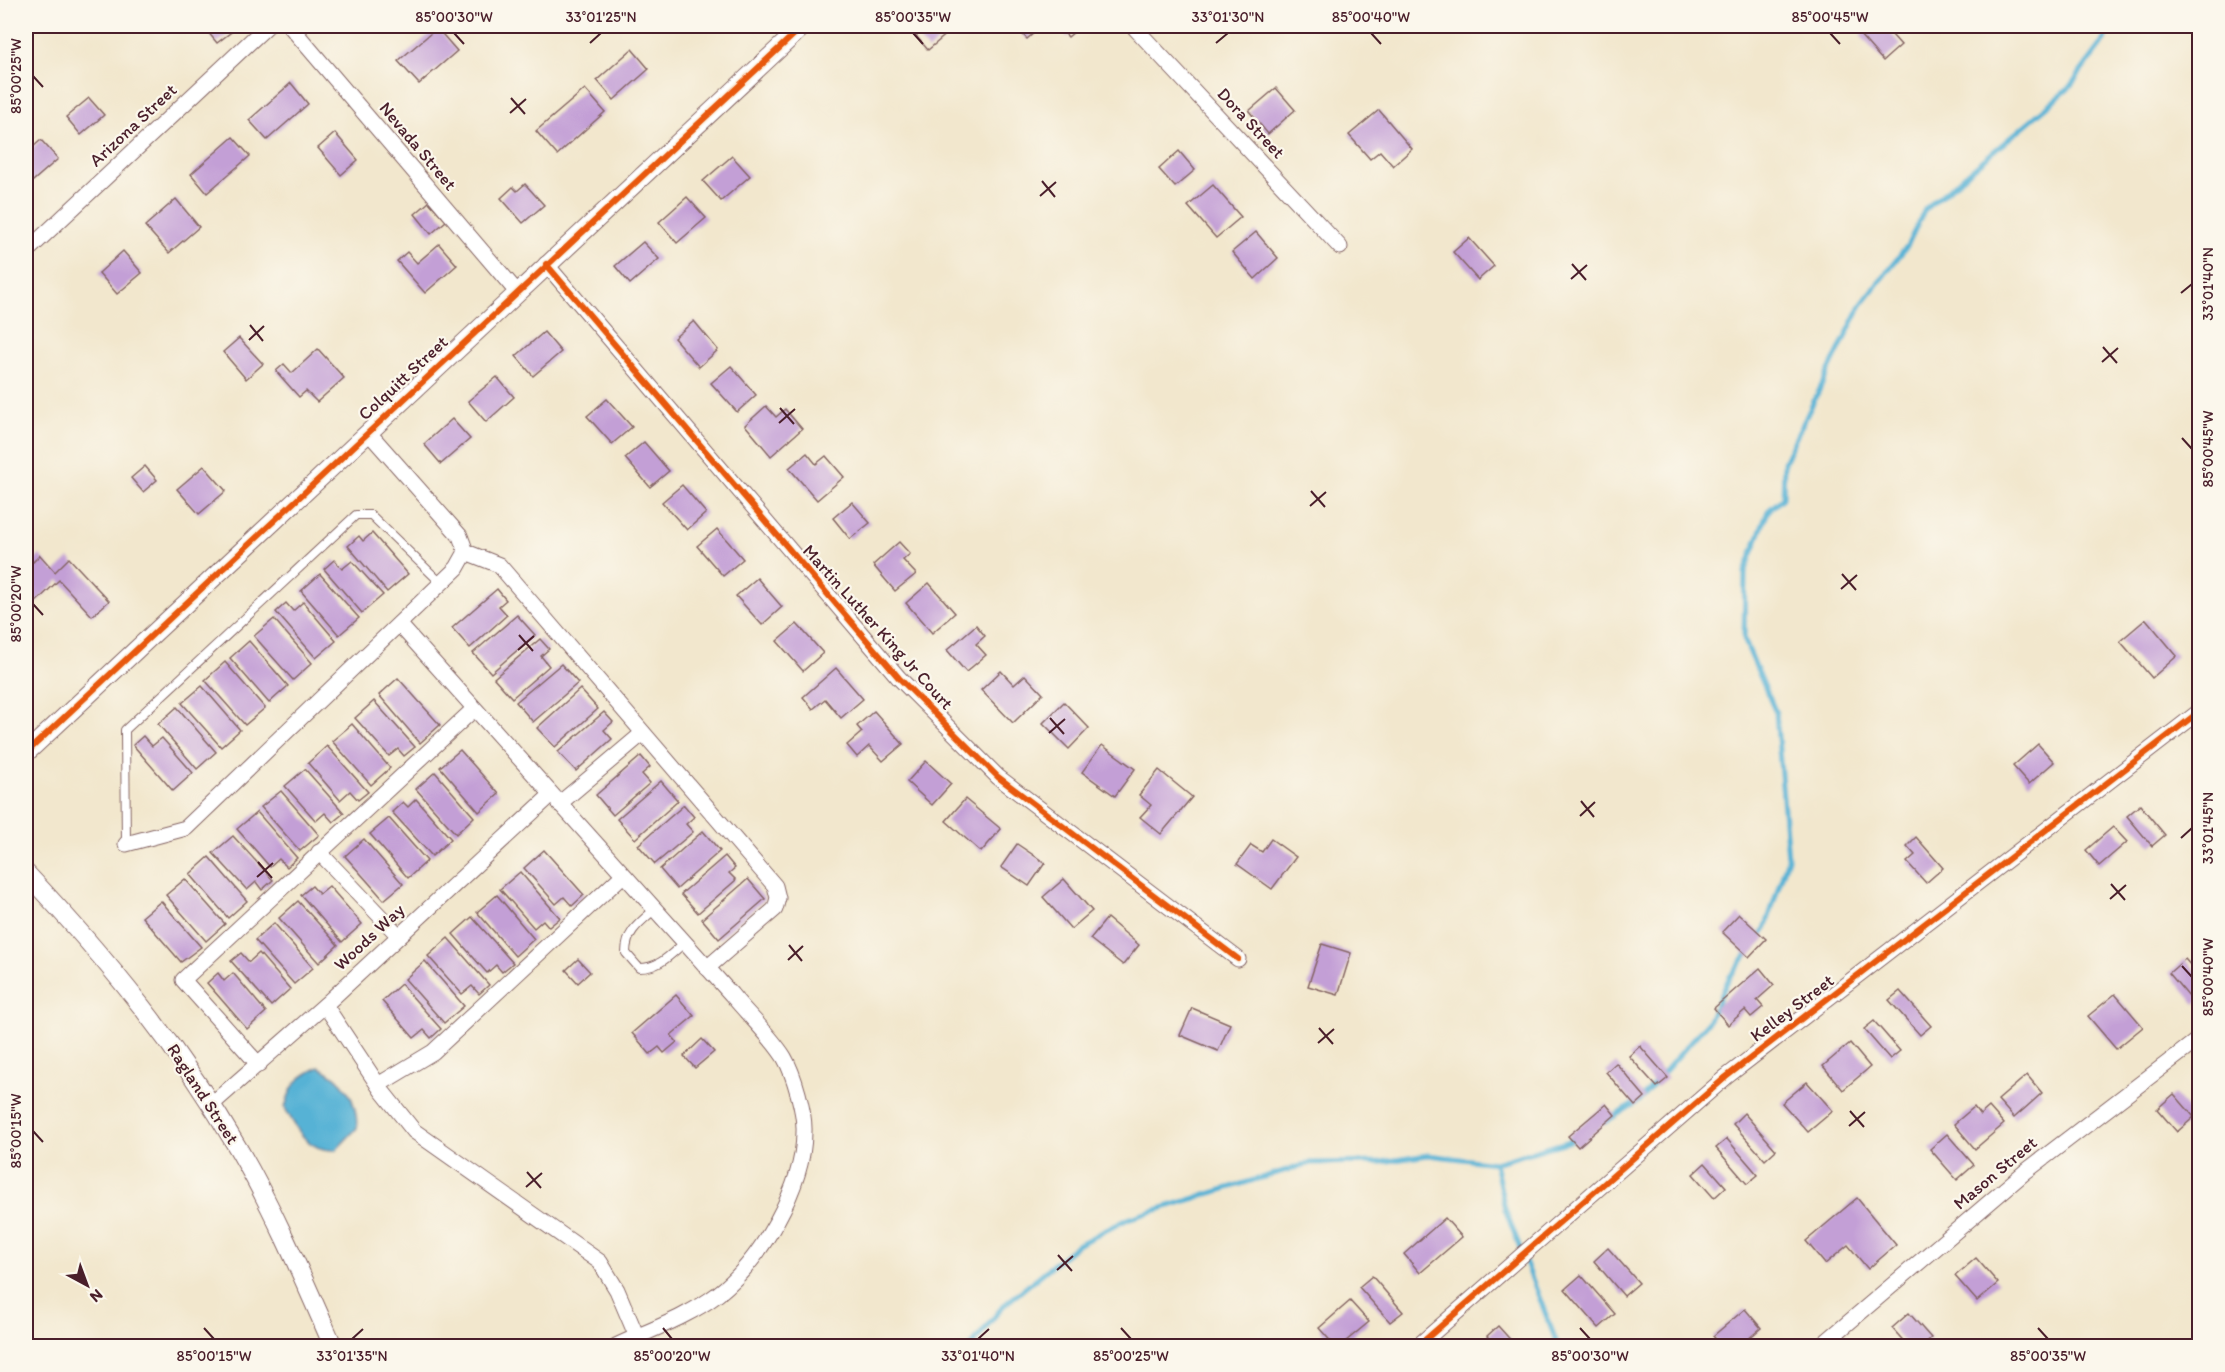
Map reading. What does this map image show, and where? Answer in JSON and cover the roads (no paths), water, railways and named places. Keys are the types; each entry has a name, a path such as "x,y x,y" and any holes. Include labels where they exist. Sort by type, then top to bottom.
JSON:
{"street":[{"name":"Arizona Street","path":"26,252 267,26"},
{"name":"Nevada Street","path":"290,26 516,291"},
{"name":"Colquitt Street","path":"26,753 516,291 803,26"},
{"name":"Dora Street","path":"1133,26 1340,247"},
{"name":"Martin Luther King Jr Court","path":"546,264 898,678 998,777 1238,959"},
{"path":"368,432 460,536 466,552 499,566 775,886 778,898 775,909 707,968"},
{"path":"126,844 186,828 442,584 457,568 466,552"},
{"path":"399,624 707,968 784,1058 796,1088 804,1132 797,1174 774,1226 744,1270 717,1294 684,1314 616,1347"},
{"path":"259,1065 183,980 474,709"},
{"name":"Kelley Street","path":"1418,1347 1726,1077 2199,711"},
{"name":"Woods Way","path":"212,1105 555,799 643,733"},
{"path":"319,852 399,936"},
{"name":"Ragland Street","path":"26,873 124,982 212,1105 265,1198 333,1347"},
{"path":"378,1085 434,1052 623,875"},
{"path":"325,1005 378,1085 414,1131 600,1262 617,1290 637,1337"},
{"name":"Mason Street","path":"1821,1347 2025,1172 2199,1038"}],"lane":[{"path":"126,844 125,730 356,515 371,515 442,584"},
{"path":"654,910 632,930 626,941 626,953 639,968 650,968 662,962 684,942"}],"water":[{"path":"319,1067 342,1084 348,1091 355,1108 357,1128 336,1150 318,1147 304,1138 285,1108 296,1083"}],"waterway":[{"path":"1757,940 1765,929 1788,858 1776,713 1744,639 1745,572 1768,511 1783,498 1784,462 1861,305 1907,246 1925,209 2068,89 2101,45 2112,26"},
{"path":"1605,1122 1639,1101 1708,1022 1729,978 1750,950"},
{"path":"971,1346 1003,1306 1077,1245 1130,1218 1310,1163 1382,1162 1428,1155 1495,1163 1577,1139"},
{"path":"1495,1163 1505,1209 1558,1346"}]}
